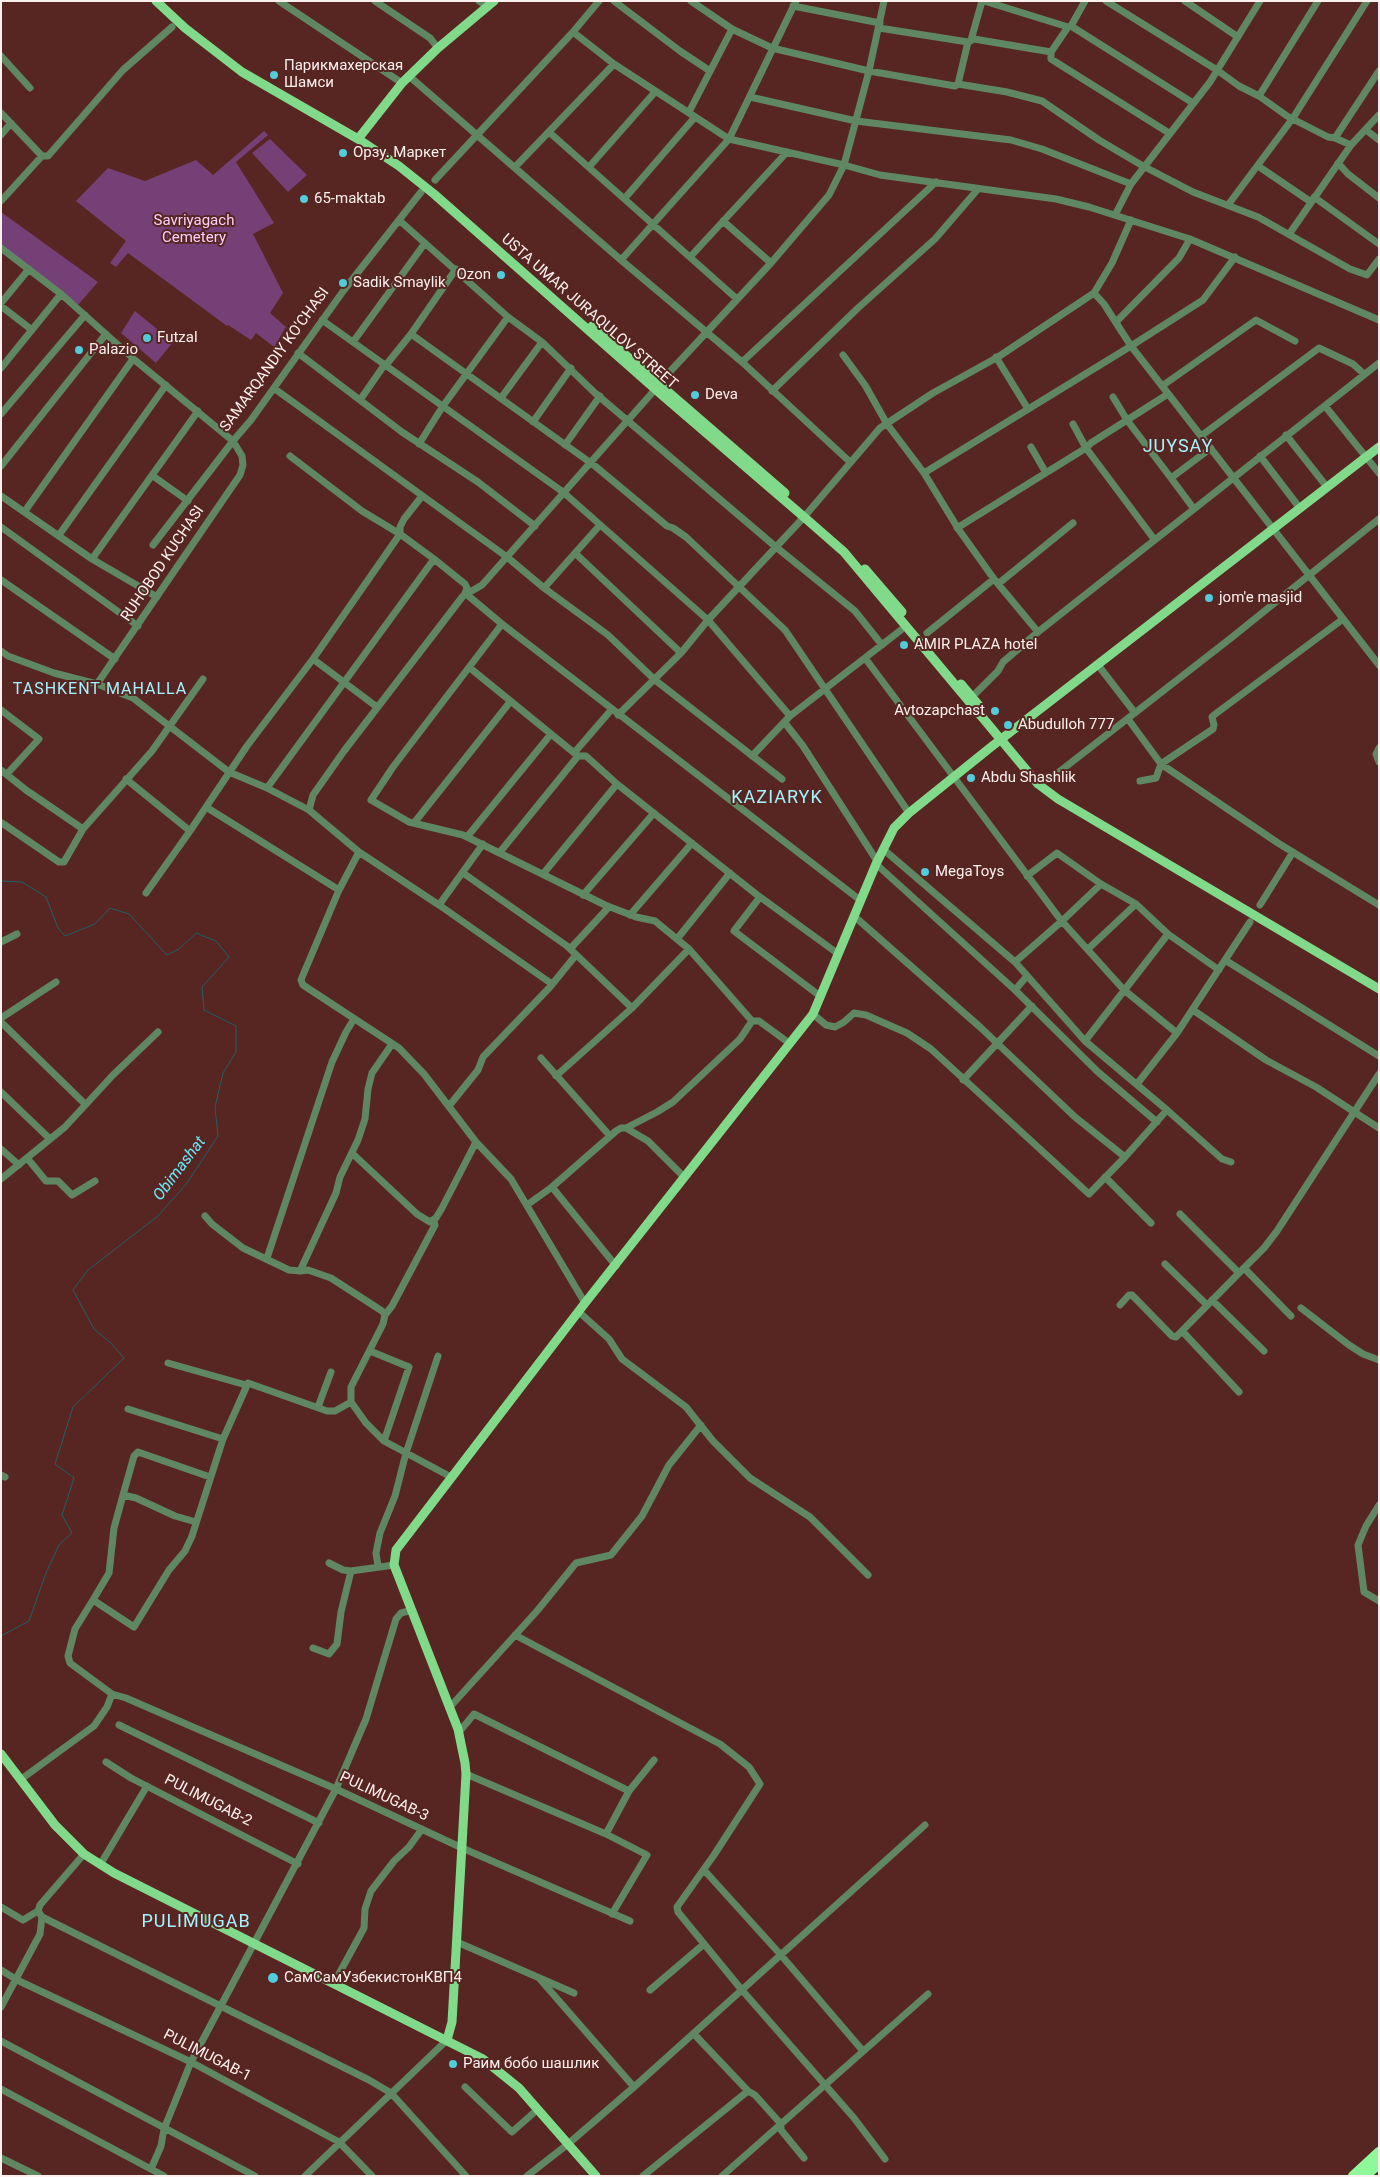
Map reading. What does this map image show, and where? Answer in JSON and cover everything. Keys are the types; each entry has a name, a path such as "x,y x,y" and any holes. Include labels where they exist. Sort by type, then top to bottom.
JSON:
{"highway":[{"path":"1353,2176 1379,2152"},
{"path":"1365,2176 1379,2164"}],"main road":[{"name":"USTA UMAR JURAQULOV STREET","path":"156,1 185,28 242,72 359,137"},
{"name":"USTA UMAR JURAQULOV STREET","path":"163,1 204,37 245,68 359,137 400,166 662,395 805,515 844,552 1003,738"},
{"path":"359,137 406,80 438,48 491,4"},
{"path":"447,2040 452,2022 466,1774 459,1732 394,1565 396,1550 684,1177 813,1014 876,863 894,828 909,813 1003,738 1299,507 1379,447"},
{"path":"1003,738 1045,782 1062,796 1379,983"},
{"path":"1003,738 1038,784 1058,799 1379,990"},
{"path":"1,1754 63,1834 84,1854 100,1865 447,2040 492,2065 538,2109 596,2176"}],"street":[{"path":"279,1 406,80 515,167 707,334 742,362 850,462"},
{"path":"375,1 430,38 438,48"},
{"path":"479,1 491,4"},
{"path":"435,180 574,32 599,1"},
{"path":"614,1 680,51 710,71"},
{"path":"691,1 732,29 772,48 870,71 955,86 958,84 1007,92 1042,100 1099,140 1143,166 1194,192 1258,217 1290,233 1314,250 1362,275 1367,275 1379,259"},
{"path":"664,378 707,334 830,195 844,165 870,71 884,1"},
{"path":"958,84 983,1 1069,27 1193,103"},
{"path":"1085,1 1051,52 1051,59 1169,133"},
{"path":"1106,1 1217,70 1239,86 1259,96 1293,118 1328,137 1352,145"},
{"path":"1185,1 1238,37"},
{"path":"1197,10 1202,1"},
{"path":"1115,215 1143,166 1217,70 1260,1"},
{"path":"1259,96 1318,1"},
{"path":"1228,205 1293,118 1367,1"},
{"path":"621,260 730,140 794,4 879,25 970,41 974,39 1051,52"},
{"path":"1,113 42,156 48,156 123,70 172,27"},
{"path":"625,198 692,114 710,71 732,29"},
{"path":"574,32 614,64 730,140 844,165 880,175 1056,199 1115,215 1190,238 1379,320"},
{"path":"1,56 30,88"},
{"path":"515,167 614,64"},
{"path":"1335,138 1379,71"},
{"path":"589,167 655,92"},
{"path":"750,97 856,121 1012,140 1042,149 1131,184"},
{"path":"1290,233 1338,163 1379,115"},
{"path":"1,135 11,123"},
{"path":"1366,130 1379,140"},
{"path":"549,132 737,299"},
{"path":"690,256 787,152"},
{"path":"1,201 42,156"},
{"path":"1338,163 1348,174 1379,198"},
{"path":"1258,166 1379,244"},
{"path":"742,362 936,182"},
{"path":"772,391 858,308 935,239 978,189"},
{"name":"SAMARQANDIY KO'CHASI","path":"153,545 274,389 322,320 421,192"},
{"path":"399,220 508,317 542,342 600,396 776,547 855,610 882,645"},
{"path":"618,715 656,680 681,653 708,620 740,588 880,428 933,392 996,357 1094,293 1112,263 1131,220"},
{"path":"723,221 771,263"},
{"path":"1116,322 1179,258 1190,238"},
{"path":"353,342 425,243"},
{"path":"1,248 61,294 134,359 233,441"},
{"path":"924,473 1203,300 1235,257"},
{"path":"29,269 1,305 32,330"},
{"path":"360,400 385,365 411,334 456,269"},
{"path":"1094,293 1104,304 1131,346 1379,665"},
{"path":"1,368 61,294"},
{"path":"1,414 43,367 85,315"},
{"path":"419,444 443,406 508,317"},
{"path":"322,320 564,492 708,620 790,716"},
{"path":"1162,386 1256,320 1295,341"},
{"path":"1,466 106,334"},
{"path":"411,334 591,463 667,526 686,537 786,630 909,813"},
{"path":"501,398 542,342"},
{"path":"1202,436 1319,348 1353,364 1364,374"},
{"path":"298,353 419,444 478,482 534,526"},
{"path":"843,354 865,385 887,424 924,473 958,528 996,581 1038,632"},
{"path":"996,357 1028,409"},
{"path":"25,511 134,359"},
{"path":"976,694 998,671 1003,662 1038,632 1379,363"},
{"path":"533,422 571,368"},
{"path":"59,535 166,385"},
{"path":"274,389 507,557 544,588 608,635 656,680 782,779"},
{"path":"309,810 313,795 377,707 466,593 482,584 652,393"},
{"path":"958,528 1168,394"},
{"path":"565,445 600,396"},
{"path":"1113,396 1127,420 1194,509"},
{"path":"1325,406 1379,473"},
{"path":"92,559 198,411"},
{"path":"1073,424 1086,448 1154,539"},
{"path":"1286,435 1327,486"},
{"name":"RUHOBOD KUCHASI","path":"97,684 240,476 243,465 242,456 233,441"},
{"path":"1031,447 1046,473"},
{"path":"1171,478 1211,448"},
{"path":"290,456 362,511 400,534 434,559 465,584 467,588 466,593"},
{"path":"1260,456 1299,507"},
{"path":"153,476 188,501"},
{"path":"1,496 92,559 157,597"},
{"path":"146,893 229,772 313,659 400,534 400,527 404,519 422,496"},
{"path":"1050,779 1379,519"},
{"path":"927,633 1073,523"},
{"path":"544,588 600,525"},
{"path":"1,527 138,626"},
{"path":"575,553 681,653"},
{"path":"267,788 434,559"},
{"path":"1,580 115,659"},
{"path":"466,593 502,624 618,715 860,900"},
{"path":"1140,781 1156,778 1161,764 1213,729 1212,717 1214,715 1343,619"},
{"path":"502,624 404,752 372,797 374,803 414,823 466,837 483,844 609,907 655,921 689,948 752,1021 759,1021 789,1043"},
{"path":"752,756 790,716 901,630"},
{"path":"1,651 8,656 54,673 97,684 132,698 229,772 267,788 309,810 359,852 439,904 552,984"},
{"path":"865,658 1062,921 1124,990 1177,1033"},
{"path":"313,659 377,707"},
{"path":"1098,665 1135,712"},
{"path":"470,668 550,734 576,754 586,756 617,784 760,897 837,953"},
{"path":"2,823 62,863 83,829 152,751 204,679"},
{"path":"414,823 510,702"},
{"path":"500,852 612,709"},
{"path":"1,710 39,739 4,772 26,790 83,829"},
{"path":"1128,719 1161,764 1293,852 1379,905"},
{"path":"785,723 803,746 876,863 1032,1006 1098,1072 1157,1122"},
{"path":"466,837 550,734"},
{"path":"1379,748 1376,754 1379,762"},
{"path":"126,779 190,831"},
{"path":"543,874 617,784"},
{"path":"206,807 339,890"},
{"path":"583,895 654,813"},
{"path":"630,914 692,843"},
{"path":"439,904 483,844"},
{"path":"883,849 1015,962 1085,1042 1137,1084 1222,1158 1231,1162"},
{"path":"359,852 339,890 301,980 306,988 392,1044 414,1063 476,1142 512,1180 586,1303"},
{"path":"1260,905 1293,852"},
{"path":"1027,876 1057,853 1101,884 1136,904 1168,934 1219,970"},
{"path":"463,873 570,948 632,1008"},
{"path":"678,939 730,873"},
{"path":"1015,962 1101,884"},
{"path":"760,897 734,931 820,996"},
{"path":"1088,948 1136,904"},
{"path":"570,948 609,907"},
{"path":"854,916 998,1044 1075,1117 1125,1158"},
{"path":"1137,1084 1177,1033 1250,922"},
{"path":"1,942 17,934"},
{"path":"1085,1042 1168,934"},
{"path":"556,1076 632,1008 689,948"},
{"path":"449,1106 478,1070 483,1057 552,984 576,955"},
{"path":"1225,960 1379,1056"},
{"path":"1015,990 1027,976"},
{"path":"1,1018 56,982"},
{"path":"963,1080 1032,1006"},
{"path":"1193,1010 1266,1060 1355,1111 1379,1128"},
{"path":"813,1014 826,1025 835,1027 844,1022 854,1012 866,1015 907,1033 931,1049 1088,1194 1125,1158 1166,1110"},
{"path":"267,1258 332,1062 354,1019"},
{"path":"527,1205 552,1187 616,1130 626,1128 673,1102 740,1038 752,1021"},
{"path":"1,1022 86,1104"},
{"path":"1,1179 65,1127 158,1032"},
{"path":"300,1271 358,1140 365,1119 368,1089 372,1073 392,1044"},
{"path":"541,1058 610,1136"},
{"path":"1120,1305 1129,1295 1132,1295 1172,1336 1176,1338 1183,1332 1277,1232 1379,1074"},
{"path":"1,1092 50,1139"},
{"path":"626,1128 648,1141 684,1177"},
{"path":"451,1478 384,1441 366,1423 351,1402 350,1387 370,1351 383,1324 385,1315 392,1306 435,1225 434,1221 476,1142"},
{"path":"1,1149 19,1165"},
{"path":"354,1155 417,1214 424,1219 434,1221"},
{"path":"27,1158 46,1181 58,1181 72,1195 95,1181"},
{"path":"1105,1177 1151,1223"},
{"path":"552,1187 616,1266"},
{"path":"1180,1214 1291,1316"},
{"path":"205,1216 212,1224 243,1248 283,1267 300,1271 308,1270 331,1278 382,1311 385,1315"},
{"path":"1165,1264 1264,1351"},
{"path":"1301,1308 1349,1345 1363,1354 1379,1360"},
{"path":"579,1312 609,1339 622,1358 686,1407 713,1441 750,1478 810,1517 868,1575"},
{"path":"1183,1332 1238,1392"},
{"path":"370,1351 409,1367 384,1441"},
{"path":"378,1566 376,1553 380,1533 394,1496 438,1356"},
{"path":"168,1363 246,1385"},
{"path":"318,1407 331,1372"},
{"path":"93,1600 134,1627 169,1570 185,1551 223,1439 246,1385 250,1382 327,1411 335,1411 351,1402"},
{"path":"128,1408 223,1439"},
{"path":"450,1708 514,1635 537,1612 576,1563 612,1555 642,1516 668,1465 701,1425"},
{"path":"20,1780 94,1726 107,1707 112,1694 70,1663 68,1656 75,1629 109,1573 114,1528 134,1456 138,1452 210,1477"},
{"path":"123,1495 136,1498 175,1516 196,1522"},
{"path":"1379,1504 1366,1526 1358,1545 1364,1592 1379,1601"},
{"path":"329,1563 351,1572 378,1566 394,1565"},
{"path":"313,1648 329,1654 337,1644 343,1603 351,1572"},
{"path":"151,2169 161,2146 164,2129 191,2062 298,1864 336,1789 366,1719 396,1619 401,1613 412,1610"},
{"path":"514,1635 720,1744 749,1767 760,1784 704,1870 677,1907 678,1912 741,1989 854,2118 885,2159"},
{"name":"PULIMUGAB-3","path":"112,1694 126,1698 336,1789 462,1848 630,1921"},
{"path":"459,1732 474,1714 630,1792"},
{"path":"119,1725 319,1824"},
{"path":"606,1834 630,1792 654,1760"},
{"name":"PULIMUGAB-2","path":"106,1762 147,1786 298,1864"},
{"path":"466,1774 606,1834 647,1855 612,1914"},
{"path":"100,1865 147,1786"},
{"path":"527,2176 568,2144 694,2034 741,1989 874,1872 925,1824"},
{"path":"334,1983 364,1928 365,1909 371,1892 394,1861 410,1847 422,1829"},
{"path":"1,2007 40,1934 40,1905 84,1854"},
{"path":"704,1870 780,1954 863,2051"},
{"path":"1,1907 23,1920 40,1914 220,2007 370,2080 391,2093 466,2176"},
{"path":"457,1942 574,1993"},
{"path":"650,1990 704,1944"},
{"name":"PULIMUGAB-1","path":"1,1970 17,1980 191,2062 339,2142 372,2176"},
{"path":"539,1978 634,2087"},
{"path":"722,2176 928,1994"},
{"path":"694,2034 781,2124 781,2130 804,2158"},
{"path":"305,2176 447,2040"},
{"path":"1,2041 255,2176"},
{"path":"465,2087 512,2132 538,2109"},
{"path":"1,2089 164,2176"},
{"path":"643,2176 748,2091"},
{"path":"1,2158 38,2176"}],"green space":[{"name":"Savriyagach Cemetery","path":"264,131 268,135 236,162 274,223 253,234 283,293 270,313 286,327 274,347 256,333 251,340 227,326 128,253 116,267 110,263 126,241 76,201 108,168 145,181 196,160 213,175"},
{"path":"270,139 307,175 288,192 252,153"},
{"path":"1,212 98,282 78,305 1,245"},
{"name":"Futzal","path":"135,311 173,342 156,363 121,333"}],"waterway":[{"name":"Obimashat","path":"1,881 22,882 46,897 58,928 65,936 95,924 110,908 129,914 167,955 179,949 196,933 216,941 229,957 202,987 204,1010 236,1026 236,1052 223,1073 215,1107 218,1136 187,1183 158,1216 88,1270 73,1290 94,1329 111,1343 124,1358 73,1407 55,1464 74,1478 62,1515 72,1533 59,1545 46,1573 29,1621 1,1636"}],"place":[{"name":"Парикмахерская Шамси","path":"274,75"},
{"name":"Орзу. Маркет","path":"343,153"},
{"name":"65-maktab","path":"304,199"},
{"name":"Ozon","path":"501,275"},
{"name":"Sadik Smaylik","path":"343,283"},
{"name":"Futzal","path":"147,338"},
{"name":"Palazio","path":"79,350"},
{"name":"Deva","path":"695,395"},
{"name":"jom'e masjid","path":"1209,598"},
{"name":"AMIR PLAZA hotel","path":"904,645"},
{"name":"Avtozapchast","path":"995,711"},
{"name":"Abudulloh 777","path":"1008,725"},
{"name":"Abdu Shashlik","path":"971,778"},
{"name":"MegaToys","path":"925,872"},
{"name":"СамСамУзбекистонКВП4","path":"273,1978"},
{"name":"Раим бобо шашлик","path":"453,2064"}],"district":[{"name":"JUYSAY","path":"1178,447"},
{"name":"TASHKENT MAHALLA","path":"100,690"},
{"name":"KAZIARYK","path":"777,798"},
{"name":"PULIMUGAB","path":"196,1922"}]}
